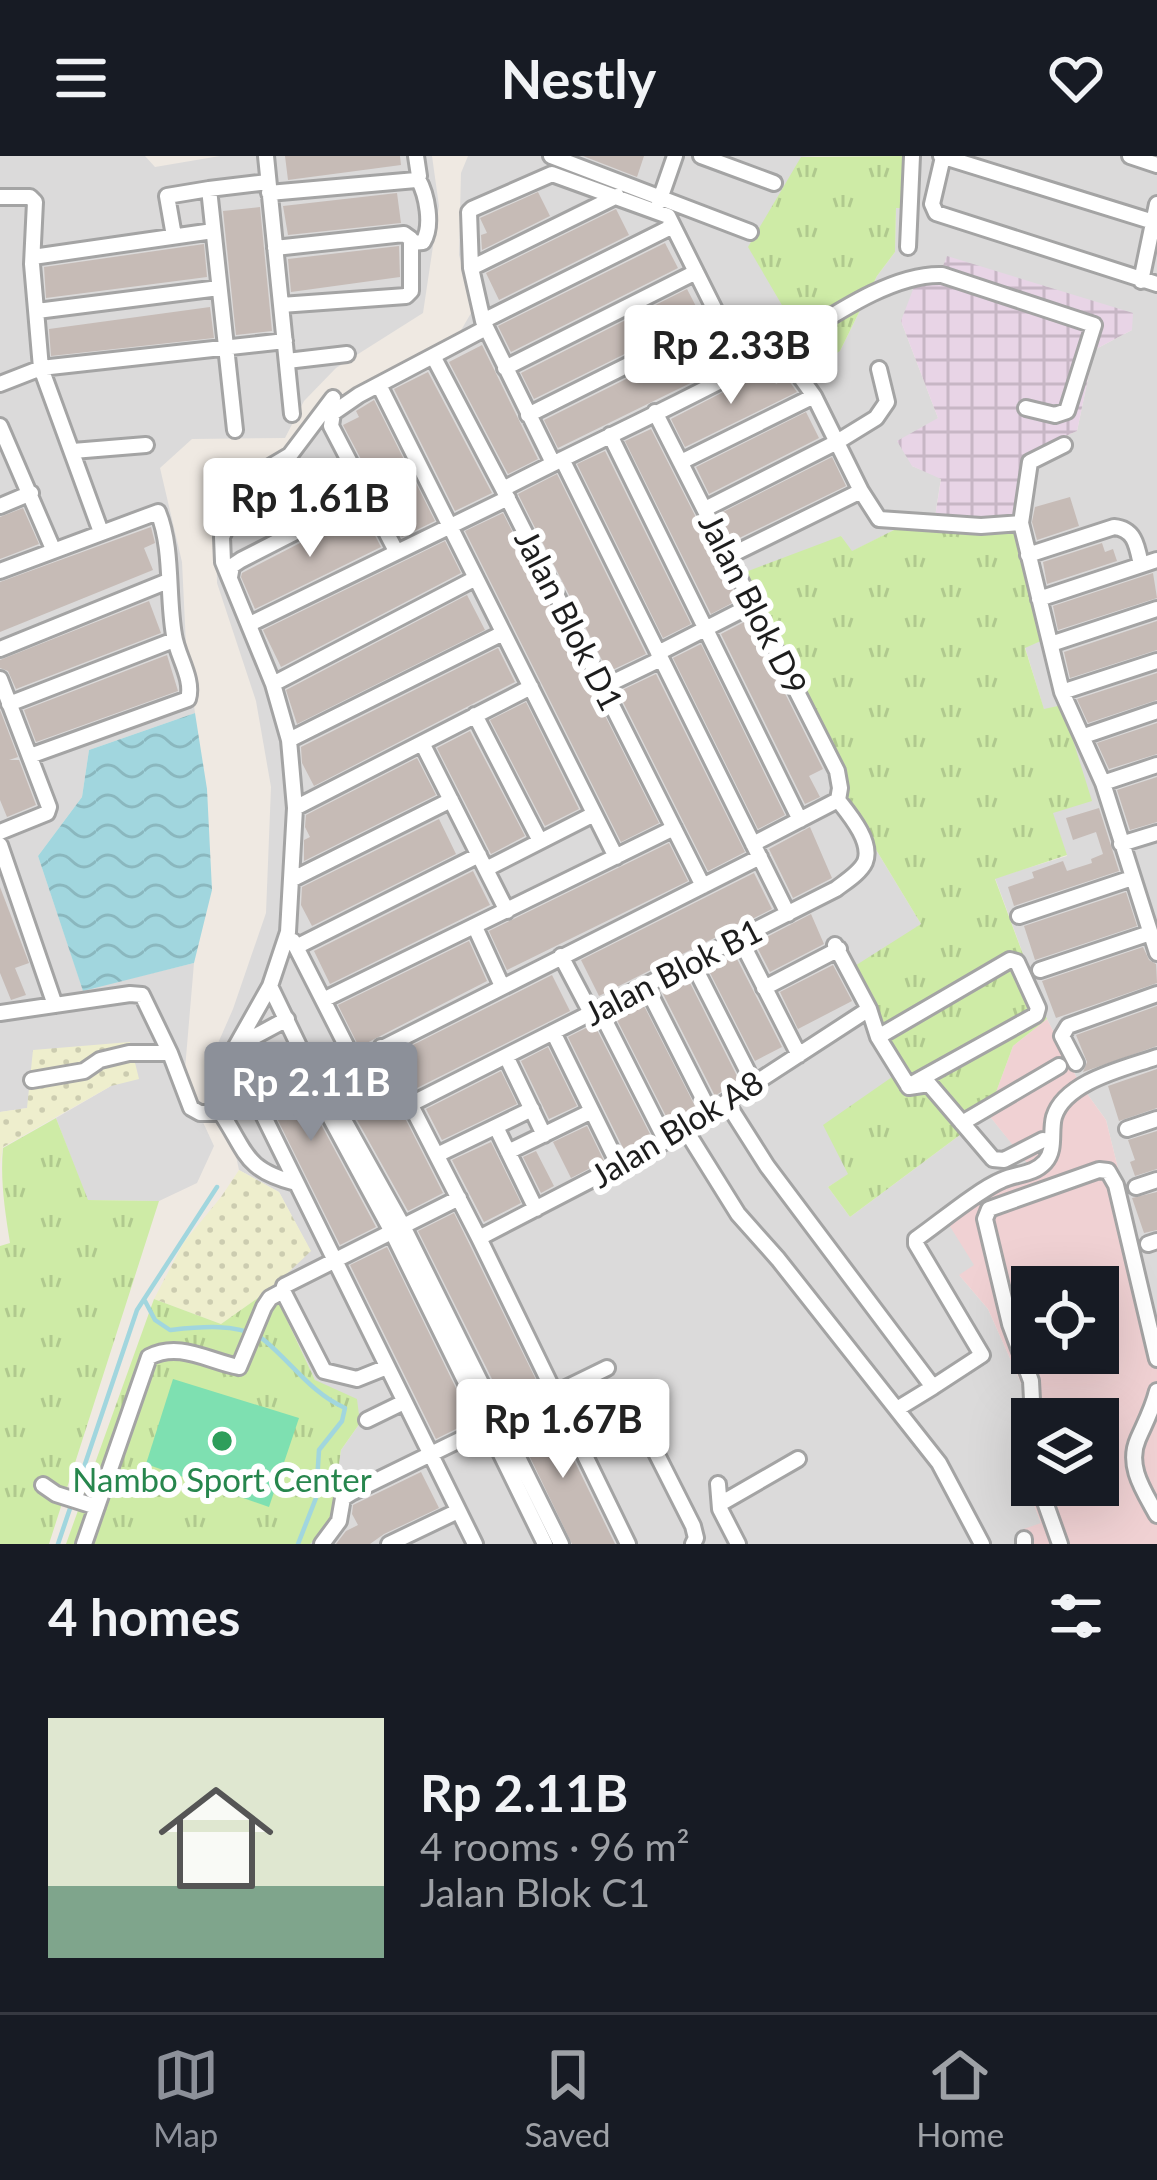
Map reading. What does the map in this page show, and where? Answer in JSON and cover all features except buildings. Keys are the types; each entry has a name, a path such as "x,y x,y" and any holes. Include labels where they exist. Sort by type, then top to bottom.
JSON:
{"street":[{"path":"266,156 292,414"},
{"path":"411,243 423,242 429,232 416,156"},
{"path":"551,156 658,203 750,232"},
{"path":"658,203 675,156"},
{"path":"701,156 730,161 774,183"},
{"path":"908,247 912,156"},
{"path":"1155,223 942,156 932,204 936,213 1149,282 1157,204"},
{"path":"1130,156 1157,165"},
{"path":"744,368 658,203 617,196 552,173 469,212 471,268 484,325 659,656 788,914"},
{"path":"174,236 167,196 209,189 418,179"},
{"path":"209,189 235,430"},
{"path":"471,268 617,196"},
{"path":"0,197 33,199 32,257 41,368 101,532"},
{"path":"396,550 331,425 337,409 484,325 674,226"},
{"path":"32,257 213,231"},
{"path":"275,248 404,234 411,243 411,291 406,296 281,304"},
{"path":"505,368 697,272"},
{"path":"250,624 451,524 557,461 762,360 897,283 923,274 942,275 1094,326 1066,411 1055,415 1026,408"},
{"path":"37,311 219,288"},
{"path":"528,415 720,319"},
{"path":"0,384 41,368 285,341"},
{"path":"287,361 347,354"},
{"name":"Jalan Blok D1","path":"433,356 703,886"},
{"path":"762,360 796,371 879,519 1021,524"},
{"path":"705,508 876,418 887,402 879,369"},
{"path":"379,385 616,857"},
{"path":"681,462 814,396"},
{"path":"333,398 290,454 246,487 222,537 223,562 273,684 289,740 296,808 288,932 270,986 235,1048 236,1062 475,1544"},
{"name":"Jalan Blok D9","path":"656,412 837,771 838,800"},
{"path":"0,426 53,549"},
{"path":"610,435 800,820"},
{"path":"73,451 146,445"},
{"path":"1064,445 1030,462 1021,524 1062,692 1103,783 1157,953"},
{"path":"729,556 861,491"},
{"path":"0,506 31,493"},
{"path":"230,577 232,566 241,560 368,495"},
{"path":"0,571 154,511 160,514 174,640 190,688 188,698 30,756"},
{"path":"1028,555 1114,526 1132,535 1149,562 1040,599"},
{"path":"273,684 476,578"},
{"path":"0,649 168,581"},
{"path":"603,687 754,604"},
{"path":"1051,644 1157,609"},
{"path":"289,740 503,633"},
{"path":"9,704 174,640"},
{"path":"1062,692 1157,661"},
{"path":"0,680 49,810 0,832"},
{"path":"296,808 530,687"},
{"path":"1084,736 1157,711"},
{"path":"476,716 540,841"},
{"path":"422,743 507,911"},
{"path":"1103,783 1157,765"},
{"path":"291,880 451,800"},
{"path":"314,1078 703,886 838,800"},
{"name":"Jalan Blok B1","path":"410,1104 836,890 866,861 859,832 838,800"},
{"path":"296,947 594,814"},
{"path":"322,1000 674,828"},
{"path":"1121,844 1157,832"},
{"path":"0,845 56,1005"},
{"path":"1019,916 1132,878"},
{"path":"475,928 502,986"},
{"path":"288,932 354,1061"},
{"path":"1040,970 1150,933"},
{"path":"740,939 799,1055"},
{"path":"764,988 837,947 878,1037 908,1086 928,1083 993,1159 1004,1160 1043,1140"},
{"path":"561,956 666,1141"},
{"path":"878,1037 1010,960 1017,962 1038,1008 1036,1015 908,1086"},
{"path":"692,962 754,1084"},
{"path":"270,986 314,1078 397,1229 545,1544"},
{"path":"646,986 710,1112"},
{"path":"1076,1063 1062,1036 1068,1026 1157,994"},
{"path":"0,1013 142,995 191,1108 221,1113 250,1161 263,1172 296,1183"},
{"name":"Jalan Blok A8","path":"479,1238 685,1130 869,1009"},
{"path":"235,1048 287,1019"},
{"path":"553,1032 620,1166"},
{"path":"381,1047 628,1544"},
{"path":"32,1080 84,1071 100,1060 129,1054 170,1054"},
{"path":"506,1056 544,1135"},
{"path":"897,1409 982,1354 916,1239 1000,1180 1034,1171 1046,1161 1054,1115 1086,1082 1157,1057"},
{"path":"962,1124 1059,1066"},
{"path":"727,1103 767,1166 934,1387"},
{"path":"437,1155 532,1109"},
{"path":"508,1152 592,1111"},
{"path":"1126,1129 1157,1118"},
{"path":"496,1127 536,1209"},
{"path":"685,1130 738,1214 939,1462 982,1544"},
{"path":"1032,1398 985,1219 989,1209 1099,1169 1108,1171 1115,1185 1157,1359"},
{"path":"1136,1186 1157,1180"},
{"path":"387,1367 357,1379 324,1372 284,1286 459,1198"},
{"path":"84,1544 149,1358 177,1350 238,1367 264,1307 283,1292"},
{"path":"322,1544 339,1521 343,1498 362,1486 608,1368"},
{"path":"1157,1391 1133,1457 1137,1477 1157,1515"},
{"path":"368,1420 404,1402"},
{"path":"584,1453 633,1423 641,1423 693,1526 693,1544"},
{"path":"493,1425 561,1544"},
{"path":"720,1504 798,1459"},
{"path":"718,1484 726,1524 739,1544"},
{"path":"43,1485 98,1507"},
{"path":"1046,1506 1060,1544"},
{"path":"389,1544 458,1510"}],"shaded area":[{"path":"0,156 145,156 155,167 220,156 432,156 439,206 423,313 336,368 304,401 285,438 192,439 160,468 182,562 195,713 89,750 82,797 38,856 83,990 194,963 184,1081 214,1146 197,1183 159,1201 87,1200 56,1118 110,1086 0,1112"},
{"path":"468,156 817,156 801,157 840,351 877,276 895,252 896,208 909,209 911,156 1131,156 1157,163 1157,1326 1106,1120 1080,1084 1047,1019 995,878 1067,856 1052,813 1062,705 1044,710 1025,647 1015,526 1023,455 1077,431 1094,350 1132,330 935,283 901,321 938,418 912,466 941,478 933,530 904,525 851,552 841,536 841,769 846,800 921,924 905,1068 849,1174 828,1187 850,1217 988,1114 1027,1162 1006,1183 975,1266 960,1276 988,1309 1011,1361 1011,1374 1017,1374 1025,1392 1024,1398 1011,1398 1011,1506 1034,1506 1041,1523 1020,1544 310,1544 330,1527 341,1450 360,1423 315,1380 272,1288 310,1250 279,1192 239,1170 229,1123 208,1066 266,913 271,787 256,701 217,583 216,518 240,474 289,458 339,400 460,332 474,308 459,255 461,173"},
{"path":"947,256 1133,313 1132,330 1094,350 1077,431 1023,455 1015,526 933,530 941,479 912,466 897,441 938,418 901,321 917,279 936,283"},
{"path":"1047,1019 1080,1084 1106,1120 1157,1326 1157,1544 1020,1544 1018,1531 1041,1523 1034,1506 1119,1506 1119,1398 1024,1398 1017,1374 1119,1374 1119,1266 1011,1266 1011,1361 988,1309 959,1275 974,1265 946,1220 1006,1183 1027,1163 988,1114 1013,1046"}],"green space":[{"path":"911,156 910,209 896,208 895,252 877,276 840,351 817,365 748,247 801,157"},
{"path":"904,525 933,530 1015,526 1043,640 1025,648 1044,709 1062,705 1092,801 1053,813 1067,855 995,879 1047,1019 1013,1046 988,1114 850,1217 828,1187 848,1174 823,1125 905,1068 850,969 921,924 846,800 841,769 743,573 841,536 852,551"},
{"path":"130,1042 139,1079 111,1086 3,1147 0,1164 0,1112 27,1108 33,1050"},
{"path":"56,1118 88,1200 159,1201 49,1544 0,1544 0,1246 10,1243 3,1148"},
{"path":"239,1170 279,1192 311,1251 272,1288 221,1324 154,1299 184,1242"},
{"path":"272,1288 315,1380 357,1399 360,1423 341,1450 330,1527 310,1544 66,1544 154,1299 221,1324"},
{"name":"Nambo Sport Center","path":"173,1379 299,1418 269,1507 146,1464"}],"water":[{"path":"195,713 207,789 212,890 194,963 83,991 38,856 82,797 89,750"}],"waterway":[{"path":"58,1544 137,1310 217,1187"},
{"path":"145,1301 155,1320 170,1330 218,1327 254,1334 322,1394 345,1408 342,1421 319,1450 316,1498 298,1544"}],"place":[{"name":"Nambo Sport Center","path":"222,1441"}]}
